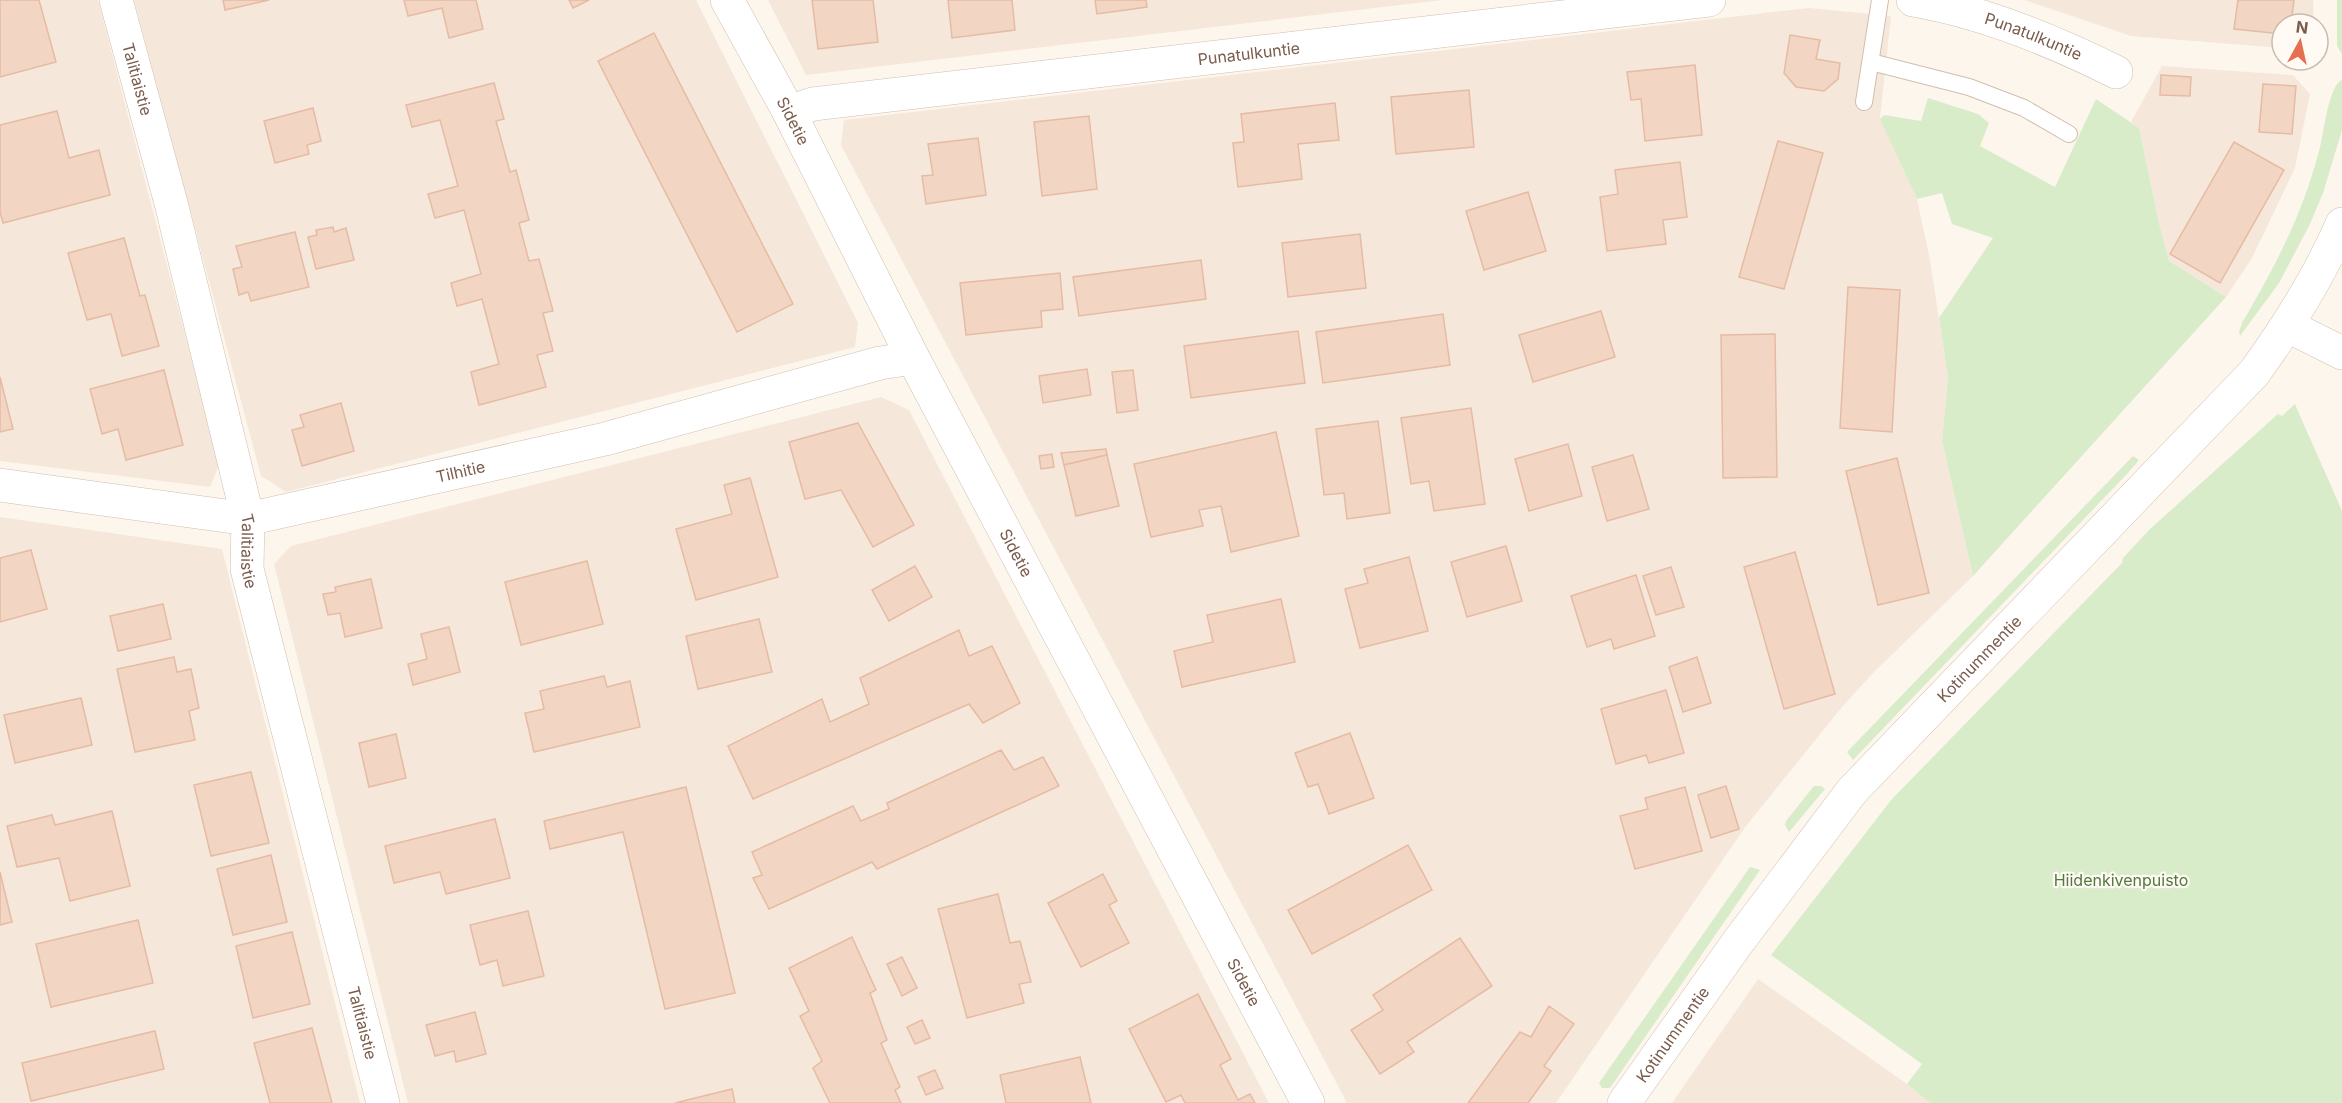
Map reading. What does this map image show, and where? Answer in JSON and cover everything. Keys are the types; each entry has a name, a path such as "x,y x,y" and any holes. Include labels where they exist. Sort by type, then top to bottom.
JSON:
{"street":[{"name":"Talitiaistie","path":"116,0 171,202 248,519 247,569 383,1103"},
{"name":"Sidetie","path":"727,0 789,112 913,358 1308,1103"},
{"name":"Punatulkuntie","path":"789,112 813,104 1709,0"},
{"name":"Punatulkuntie","path":"1913,0 1940,4 2020,29 2116,72"},
{"name":"Kotinummentie","path":"1623,1103 1738,942 1852,791 2254,373 2288,326 2330,252 2342,224"},
{"path":"2288,326 2342,353"},
{"name":"Tilhitie","path":"0,485 248,519 605,439 880,363 913,358"}],"lane":[{"path":"1864,102 1880,0"},
{"path":"1872,62 1969,87 2024,108 2069,134"}],"shaded area":[{"path":"0,0 98,0 219,465 210,487 0,461"},
{"path":"134,0 696,0 858,323 855,347 286,492 261,476"},
{"path":"768,0 1443,0 806,75"},
{"path":"2025,0 2313,0 2314,12 2270,12 2270,47 2131,36"},
{"path":"1809,8 1891,16 1880,118 1917,199 1930,260 1948,378 1942,441 1973,576 1873,673 1842,707 1746,826 1556,1103 1347,1103 841,145 844,120"},
{"path":"2162,66 2293,75 2310,94 2295,168 2252,258 2226,297 2169,261 2139,128 2131,122"},
{"path":"881,397 909,410 1269,1103 408,1103 274,564 291,546"},
{"path":"0,517 222,549 360,1103 0,1103"},
{"path":"1758,979 1907,1084 1930,1103 1672,1103"}],"green space":[{"path":"2337,0 2342,0 2342,54 2337,46"},
{"path":"2342,80 2342,130 2323,193 2310,224 2279,283 2240,336 2242,323 2278,258 2298,214 2321,143 2330,99 2337,84"},
{"path":"1928,98 1978,114 1989,123 1980,146 2055,187 2096,99 2139,128 2169,261 2226,297 1973,576 1942,441 1948,378 1939,318 1993,238 1952,224 1942,193 1917,199 1880,119 1884,115 1921,121"},
{"name":"Hiidenkivenpuisto","path":"2295,404 2342,511 2342,1103 1930,1103 1907,1084 1922,1064 1771,955 1892,799 2122,563 2123,558 2150,529 2278,414 2282,416"},
{"path":"2133,456 2139,460 2126,475 1853,760 1847,752"},
{"path":"1814,786 1821,786 1825,789 1789,832 1785,825 1786,821"},
{"path":"1750,867 1760,870 1610,1088 1602,1088 1599,1083"}],"building":[{"path":"0,0 39,0 56,62 0,77"},
{"path":"223,0 269,0 225,10"},
{"path":"404,0 476,0 483,29 449,38 442,8 408,16"},
{"path":"569,0 589,0 573,8"},
{"path":"812,0 873,0 878,42 818,49"},
{"path":"948,0 1012,0 1015,30 952,38"},
{"path":"1095,0 1146,0 1147,7 1097,14"},
{"path":"2238,0 2294,0 2292,12 2270,12 2270,33 2234,29"},
{"path":"654,33 793,304 737,332 598,61"},
{"path":"1790,35 1820,40 1816,59 1840,63 1838,79 1824,91 1796,87 1784,73"},
{"path":"1695,65 1702,135 1645,141 1641,99 1631,100 1627,72"},
{"path":"2161,75 2191,77 2190,96 2160,95"},
{"path":"494,83 504,119 496,121 510,172 516,170 529,220 519,223 529,261 539,259 553,311 543,313 553,351 537,355 546,387 479,405 471,372 499,364 482,299 457,306 451,283 481,274 464,210 435,218 428,194 458,186 440,120 412,127 406,105"},
{"path":"2263,84 2296,86 2292,134 2259,132"},
{"path":"1469,90 1474,147 1396,154 1391,97"},
{"path":"1335,103 1339,140 1298,144 1302,179 1238,187 1233,143 1244,142 1241,114"},
{"path":"313,108 321,141 307,145 309,154 275,163 264,121"},
{"path":"57,111 69,158 99,150 110,195 3,223 0,212 0,125"},
{"path":"1089,116 1097,189 1042,196 1034,122"},
{"path":"978,138 986,195 926,204 922,176 933,175 928,144"},
{"path":"1778,141 1823,153 1784,289 1739,277"},
{"path":"2234,142 2284,170 2220,283 2170,254"},
{"path":"1680,162 1687,217 1663,220 1666,244 1607,251 1600,197 1618,194 1615,170"},
{"path":"1528,192 1546,251 1484,270 1466,211"},
{"path":"333,227 334,232 346,228 354,260 316,269 308,237 317,235 316,230"},
{"path":"295,232 309,287 251,301 248,292 239,295 233,269 242,267 236,246"},
{"path":"1360,234 1366,288 1288,297 1282,243"},
{"path":"124,238 140,296 145,295 159,346 122,356 111,314 87,320 68,253"},
{"path":"1201,260 1206,299 1079,316 1073,277"},
{"path":"1060,273 1063,309 1041,311 1042,327 966,335 960,283"},
{"path":"1848,287 1900,290 1892,432 1840,428"},
{"path":"1601,311 1615,357 1533,382 1519,335"},
{"path":"1443,314 1450,365 1323,383 1316,332"},
{"path":"1298,331 1305,383 1191,398 1184,346"},
{"path":"1775,334 1777,477 1723,478 1721,335"},
{"path":"1087,369 1091,395 1043,403 1039,376"},
{"path":"164,370 183,445 126,460 118,429 102,434 90,389"},
{"path":"1133,370 1138,410 1117,413 1112,372"},
{"path":"0,377 13,429 0,432"},
{"path":"341,403 354,451 302,466 292,430 304,427 300,415"},
{"path":"1471,408 1485,504 1434,511 1429,481 1411,484 1401,418"},
{"path":"1378,421 1390,513 1347,519 1344,493 1324,495 1316,429"},
{"path":"858,423 914,525 873,547 841,490 805,499 789,442"},
{"path":"1276,432 1299,536 1231,552 1221,506 1199,510 1203,526 1151,537 1134,464"},
{"path":"1568,444 1582,496 1529,511 1515,459"},
{"path":"1106,449 1107,455 1064,465 1061,453"},
{"path":"1052,454 1054,467 1041,469 1039,456"},
{"path":"1107,455 1119,506 1076,516 1064,465"},
{"path":"1633,455 1649,509 1607,521 1592,467"},
{"path":"1897,458 1929,593 1878,605 1846,471"},
{"path":"750,478 778,577 696,600 676,529 732,514 724,485"},
{"path":"1506,546 1522,601 1467,617 1451,562"},
{"path":"31,550 47,609 0,622 0,558"},
{"path":"1795,552 1835,694 1784,709 1744,567"},
{"path":"1409,557 1428,631 1360,648 1345,589 1368,583 1364,569"},
{"path":"587,561 603,624 521,645 505,582"},
{"path":"915,566 932,597 889,621 872,590"},
{"path":"1671,567 1684,607 1656,615 1643,576"},
{"path":"1636,575 1655,636 1614,649 1611,639 1587,647 1571,596"},
{"path":"371,579 382,628 345,637 340,613 328,615 323,594 336,592 335,587"},
{"path":"1281,599 1295,662 1182,687 1174,651 1213,642 1207,615"},
{"path":"163,604 171,639 118,651 110,616"},
{"path":"759,619 772,672 698,689 686,636"},
{"path":"449,627 460,672 413,685 408,664 427,659 421,634"},
{"path":"959,630 969,656 992,646 1020,703 983,723 969,704 753,799 728,746 822,699 830,722 869,704 860,678"},
{"path":"174,657 177,672 191,669 199,708 189,711 195,740 135,752 117,669"},
{"path":"1697,657 1711,703 1683,712 1669,667"},
{"path":"604,676 607,687 630,681 640,727 534,752 525,713 544,709 540,691"},
{"path":"1666,690 1684,753 1649,763 1646,755 1616,764 1601,709"},
{"path":"81,698 92,745 15,763 4,715"},
{"path":"1350,733 1374,798 1329,814 1318,784 1308,787 1295,753"},
{"path":"396,734 406,778 369,787 359,743"},
{"path":"1001,750 1014,770 1043,757 1059,786 877,869 872,862 769,909 753,878 762,875 752,852 853,806 861,821 889,809 887,803"},
{"path":"251,772 269,843 211,856 194,785"},
{"path":"1726,786 1739,829 1711,838 1698,795"},
{"path":"686,787 735,993 665,1009 623,832 550,849 544,821"},
{"path":"1685,787 1702,851 1635,869 1620,816 1648,809 1645,798"},
{"path":"112,811 130,886 70,901 59,858 17,867 7,826 52,815 55,825"},
{"path":"495,819 510,878 446,894 440,872 394,883 385,846"},
{"path":"1408,845 1432,890 1312,954 1288,910"},
{"path":"271,855 287,922 233,935 217,869"},
{"path":"0,872 12,922 0,925"},
{"path":"1103,874 1117,901 1109,905 1129,943 1081,967 1048,903"},
{"path":"998,894 1010,943 1020,941 1031,982 1019,984 1024,1003 967,1018 938,909"},
{"path":"528,911 544,976 503,986 497,960 480,965 470,925"},
{"path":"138,920 153,983 51,1007 36,944"},
{"path":"292,932 310,1004 253,1018 236,946"},
{"path":"852,937 876,990 870,993 887,1040 881,1043 900,1087 895,1090 901,1103 830,1103 813,1068 822,1061 800,1016 809,1011 789,968"},
{"path":"1460,938 1492,986 1407,1042 1414,1052 1380,1074 1351,1030 1383,1010 1373,995"},
{"path":"902,957 917,988 902,996 887,964"},
{"path":"1198,994 1231,1059 1220,1065 1238,1100 1250,1094 1255,1103 1185,1103 1181,1095 1166,1102 1129,1029"},
{"path":"1549,1006 1574,1024 1544,1066 1551,1071 1528,1103 1468,1103 1520,1032 1531,1037"},
{"path":"475,1012 486,1054 456,1062 454,1051 435,1056 426,1025"},
{"path":"922,1020 930,1038 915,1044 907,1027"},
{"path":"312,1028 332,1103 270,1103 254,1043"},
{"path":"155,1031 164,1069 31,1101 22,1063"},
{"path":"1080,1057 1091,1103 1006,1103 1000,1075"},
{"path":"935,1070 943,1088 926,1095 918,1077"},
{"path":"732,1089 735,1103 675,1103"}]}
